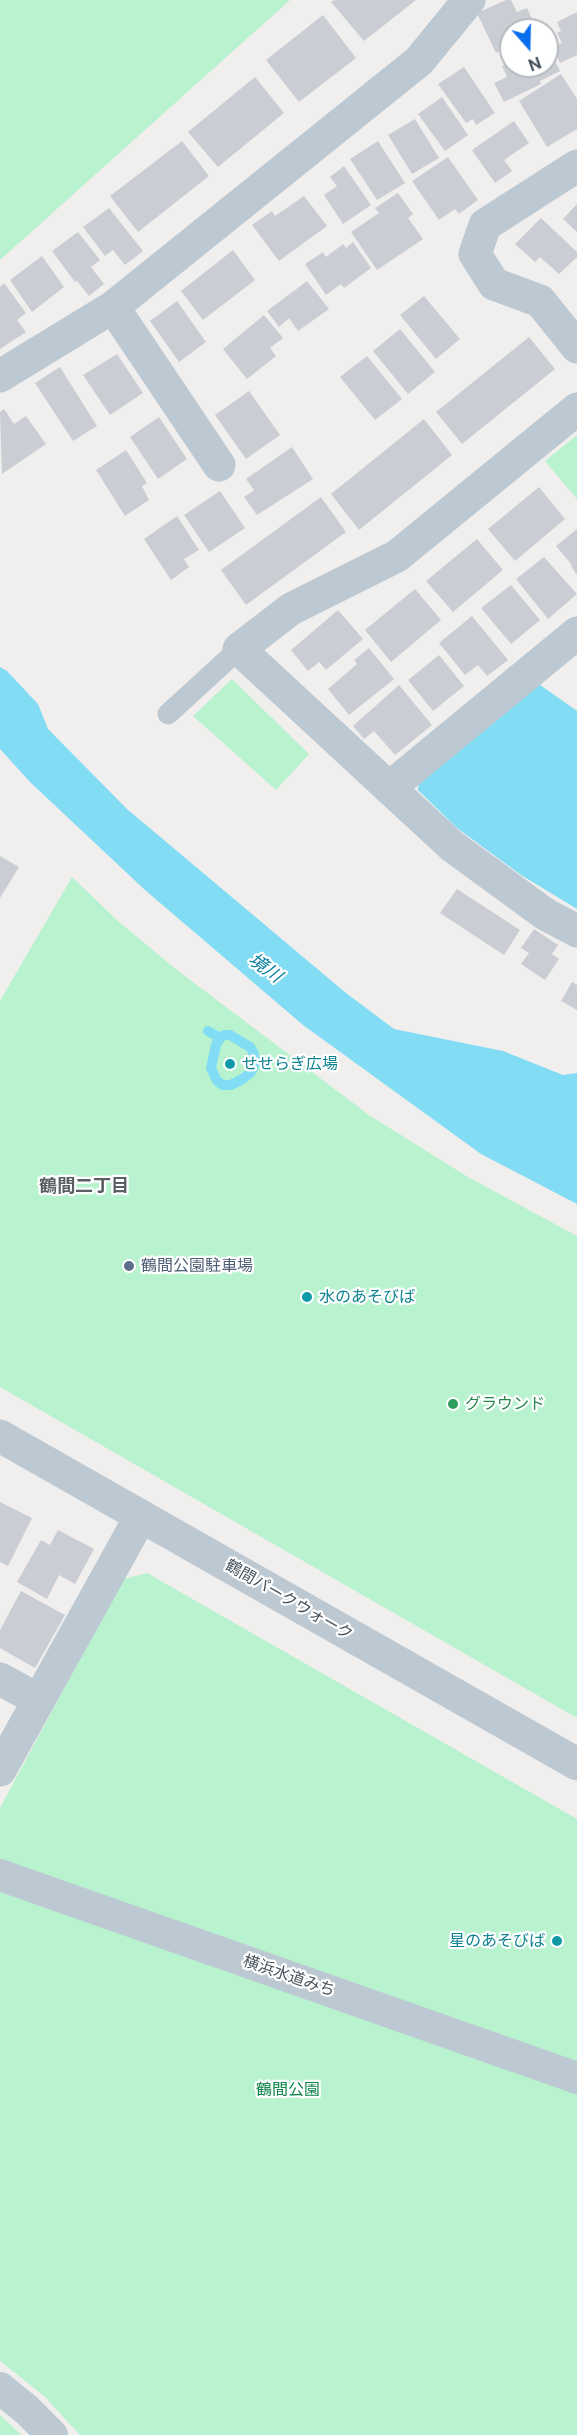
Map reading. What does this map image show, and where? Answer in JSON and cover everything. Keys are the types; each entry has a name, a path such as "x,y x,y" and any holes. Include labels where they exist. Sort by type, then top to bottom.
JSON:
{"street":[{"path":"0,376 113,307 419,62 469,0"},
{"path":"577,166 485,225 475,254 494,284 540,301 577,347"},
{"path":"113,307 219,465"},
{"path":"577,410 397,556 291,609 239,649 452,846 545,914 577,932"},
{"path":"389,788 577,633"},
{"name":"鶴間パークウォーク","path":"0,1436 577,1764"},
{"path":"0,1770 141,1516"},
{"path":"0,1678 39,1700"},
{"name":"横浜水道みち","path":"0,1875 577,2078"},
{"path":"0,2388 52,2435"}],"lane":[{"path":"168,714 239,649"}],"green space":[{"path":"0,0 290,0 0,260"},
{"path":"577,435 577,499 545,461"},
{"path":"232,679 309,754 276,790 193,716"},
{"path":"72,877 119,922 177,970 369,1115 468,1177 577,1236 577,1718 0,1387 0,1001"},
{"name":"鶴間公園","path":"147,1573 577,1819 577,2435 80,2435 44,2396 0,2361 0,1808 123,1579"},
{"path":"0,2415 11,2425 21,2435 0,2435"}],"water":[{"name":"境川","path":"0,667 7,671 38,704 48,729 127,809 346,993 394,1029 503,1051 563,1075 577,1073 577,1204 481,1154 303,1025 145,890 31,783 0,749"},
{"path":"536,682 577,711 577,909 521,875 457,828 418,790 419,778"}],"building":[{"path":"334,0 416,0 364,41 331,2"},
{"path":"511,0 517,12 527,8 532,18 499,18 499,52 496,53 477,13"},
{"path":"577,12 577,55 560,63 559,44 562,43 559,37 561,31 559,21"},
{"path":"323,15 356,58 299,102 266,60"},
{"path":"464,67 495,113 476,125 473,119 466,123 438,84"},
{"path":"561,74 577,99 577,129 547,147 519,101 555,78 559,78"},
{"path":"255,77 284,113 218,167 188,132"},
{"path":"505,78 546,78 540,81 541,84 504,102 494,83"},
{"path":"442,97 468,135 445,151 418,114"},
{"path":"415,119 439,158 412,174 388,135"},
{"path":"514,121 529,143 504,160 512,171 495,183 472,150"},
{"path":"182,141 209,176 138,232 110,196"},
{"path":"378,141 405,183 377,200 350,159"},
{"path":"448,157 478,200 459,214 455,209 439,220 412,181"},
{"path":"344,166 371,205 343,224 324,195 337,186 330,177"},
{"path":"398,193 413,214 408,218 423,239 377,270 351,232 379,213 375,208"},
{"path":"304,196 327,226 279,261 252,225 272,211 275,216"},
{"path":"577,204 577,232 563,219"},
{"path":"109,208 143,251 125,265 113,250 105,256 83,227"},
{"path":"541,218 577,252 577,257 559,274 540,257 535,262 515,244"},
{"path":"78,232 100,260 91,267 104,284 89,296 77,281 75,282 52,251"},
{"path":"353,242 371,268 344,288 341,284 326,295 305,264 323,252 326,257 343,244 346,248"},
{"path":"233,250 255,280 203,320 181,291"},
{"path":"42,256 64,287 32,312 10,280"},
{"path":"307,281 329,309 298,331 289,318 279,327 267,311"},
{"path":"4,283 26,313 17,320 26,332 0,349 0,287"},
{"path":"424,296 460,339 436,359 400,315"},
{"path":"177,301 206,342 179,362 150,321"},
{"path":"264,315 283,338 270,348 276,356 247,379 223,349"},
{"path":"400,329 435,372 408,394 373,351"},
{"path":"529,337 555,369 462,444 436,412"},
{"path":"117,354 143,393 110,415 83,375"},
{"path":"367,356 402,399 375,420 340,377"},
{"path":"60,367 97,426 73,441 35,383"},
{"path":"249,391 280,435 246,459 215,415"},
{"path":"4,409 14,424 26,416 46,444 2,474 0,412"},
{"path":"159,417 187,459 158,479 130,437"},
{"path":"424,419 452,455 359,530 331,494"},
{"path":"292,447 313,479 257,515 244,497 254,490 246,479"},
{"path":"126,450 147,483 142,486 149,500 125,516 96,470"},
{"path":"539,487 565,519 515,561 488,529"},
{"path":"220,491 245,528 209,552 184,515"},
{"path":"321,497 346,532 246,605 221,570"},
{"path":"177,516 199,550 184,559 189,567 171,580 144,539"},
{"path":"577,529 577,575 572,565 556,546"},
{"path":"477,539 503,570 453,612 426,581"},
{"path":"544,557 577,594 548,619 516,579"},
{"path":"511,585 540,620 511,644 481,608"},
{"path":"415,589 441,620 391,662 365,630"},
{"path":"338,610 363,639 326,670 319,662 308,671 291,650"},
{"path":"472,616 508,660 487,676 478,665 465,675 439,643"},
{"path":"369,648 394,679 349,715 328,689 357,664 354,660"},
{"path":"439,655 464,686 433,711 408,680"},
{"path":"399,685 432,725 395,755 374,731 364,739 353,726"},
{"path":"0,856 19,867 0,898"},
{"path":"457,889 520,930 504,955 440,913"},
{"path":"534,929 558,945 552,954 559,959 545,980 521,964 529,953 521,948"},
{"path":"572,982 577,985 577,1010 561,1001"},
{"path":"0,1502 32,1518 8,1566 0,1562"},
{"path":"58,1530 94,1549 75,1584 59,1575 47,1599 17,1582 41,1540 50,1545"},
{"path":"21,1591 65,1615 35,1668 0,1648 0,1630"}],"waterway":[{"path":"208,1031 220,1038 230,1035 250,1047 253,1052 256,1062 251,1072 231,1085 223,1085 217,1081 211,1068 216,1045 220,1038"}],"place":[{"name":"せせらぎ広場","path":"230,1064"},
{"name":"鶴間公園駐車場","path":"129,1266"},
{"name":"水のあそびば","path":"307,1297"},
{"name":"グラウンド","path":"453,1404"},
{"name":"星のあそびば","path":"557,1941"}],"district":[{"name":"鶴間二丁目","path":"84,1186"}]}
